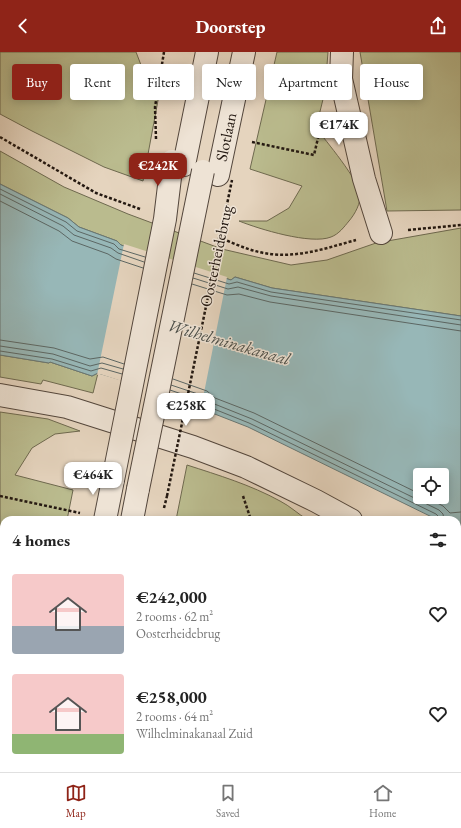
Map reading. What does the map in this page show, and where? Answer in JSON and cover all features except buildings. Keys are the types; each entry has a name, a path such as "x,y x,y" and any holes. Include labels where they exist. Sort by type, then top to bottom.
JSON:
{"street":[{"path":"194,52 202,170"},
{"path":"106,516 165,219 202,170 207,52"},
{"name":"Slotlaan","path":"202,170 229,52"},
{"name":"Slotlaan","path":"202,170 244,52"},
{"path":"342,52 341,79 364,178 381,233"},
{"name":"Oosterheidebrug","path":"153,492 202,170"},
{"path":"0,395 67,407 193,447 246,467 344,516"},
{"path":"135,516 153,492"},
{"path":"148,516 153,492"}],"path":[{"path":"156,142 155,107 164,52"},
{"path":"250,142 314,155"},
{"name":"Oosterheidebrug","path":"153,492 202,170"},
{"path":"381,233 461,225"},
{"path":"0,496 84,514"}],"green space":[{"path":"0,52 136,52 141,64 133,64 133,100 158,100 143,181 104,167 0,114"},
{"path":"277,52 328,52 327,64 274,64"},
{"path":"360,52 461,52 461,210 387,211 368,100 423,100 423,64 362,64"},
{"path":"266,100 323,100 316,128 354,179 360,194 360,201 351,218 334,236 322,239 311,239 298,238 272,232 239,221 267,221 289,208 302,186 250,169"},
{"path":"0,151 64,187 128,214 222,249 291,265 327,260 376,243 461,228 461,316 272,288 235,277 231,280 121,245 117,241 79,227 68,218 0,184"},
{"path":"0,355 50,362 92,376 98,373 93,393 43,380 41,384 0,377"},
{"path":"0,412 48,419 80,431 55,434 32,448 15,475 73,490 68,516 0,516"},
{"path":"187,465 258,490 284,503 302,516 177,516"}],"water":[{"name":"Wilhelminakanaal","path":"0,184 68,218 79,227 117,241 121,245 231,280 235,277 272,288 461,316 461,516 430,516 248,427 207,411 200,404 98,373 92,376 50,362 0,355"}],"pier":[{"path":"124,244 227,277 201,408 199,406 100,374 97,375"}]}
